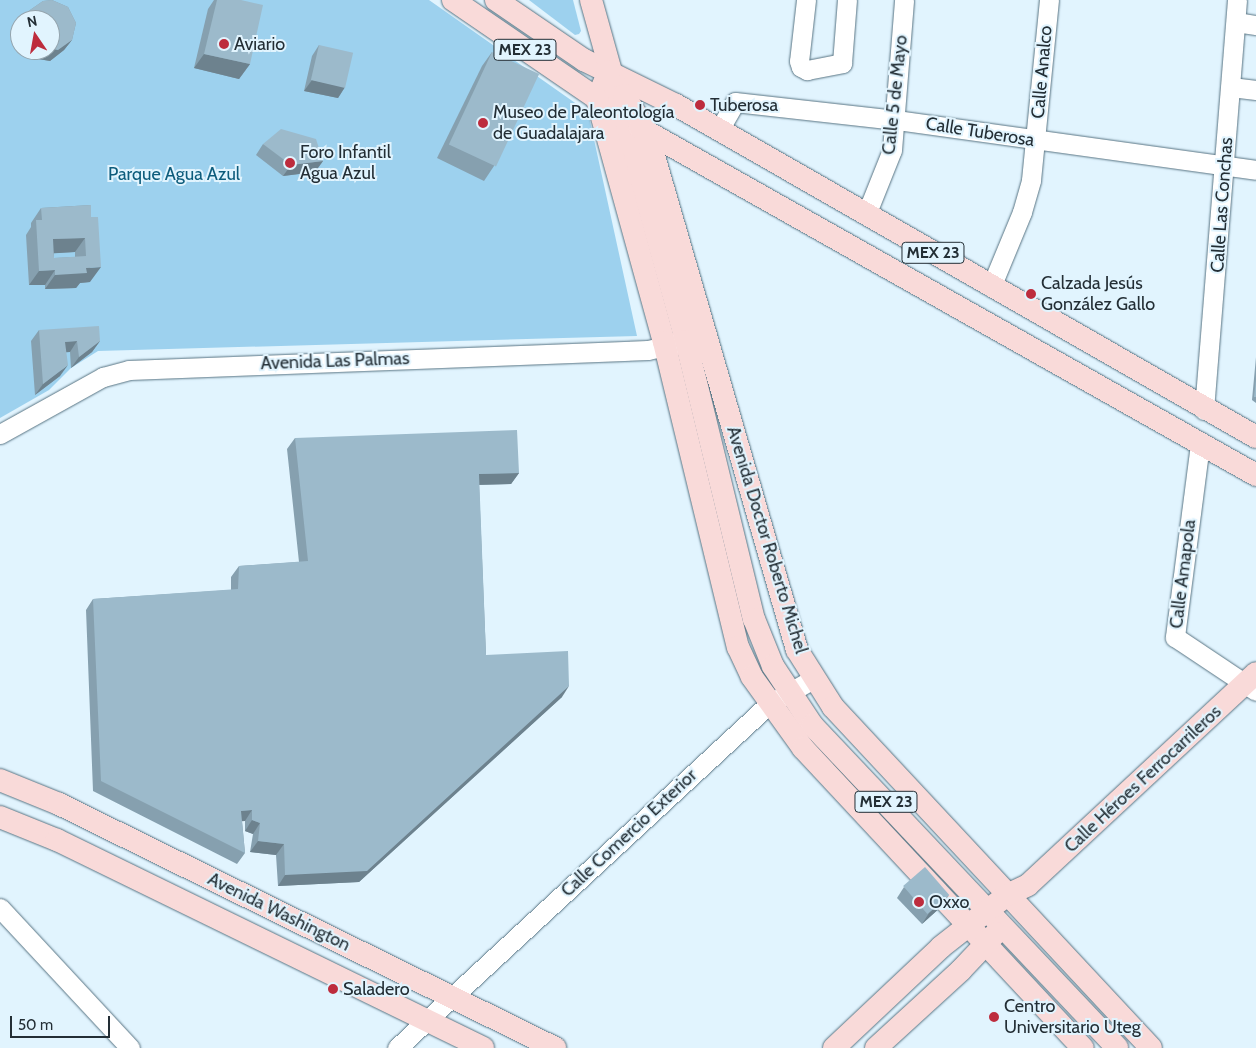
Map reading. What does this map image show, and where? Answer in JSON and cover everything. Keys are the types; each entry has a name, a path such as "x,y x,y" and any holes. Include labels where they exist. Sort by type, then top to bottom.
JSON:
{"main road":[{"name":"MEX 23","path":"453,0 622,117 647,132 1256,475"},
{"name":"MEX 23","path":"496,0 584,60 609,71 719,130 1204,410 1256,437"},
{"name":"Avenida Doctor Roberto Michel","path":"590,0 622,117 675,344 732,572 754,619 778,698 803,748 1083,1048"},
{"path":"597,99 609,71"},
{"name":"Avenida Doctor Roberto Michel","path":"609,71 647,132 797,650 813,679 845,720 1151,1048"},
{"name":"Avenida Doctor Roberto Michel","path":"597,99 675,344 702,408 732,572 732,622 738,647 778,698 825,739 1117,1048"},
{"path":"702,408 726,401"},
{"path":"732,572 771,561"},
{"path":"732,622 754,619 784,606"},
{"name":"Calle Héroes Ferrocarrileros","path":"876,1048 986,944 996,918 1028,885 1253,682"},
{"path":"825,739 845,720"},
{"path":"867,744 850,765 868,818"},
{"name":"Avenida Washington","path":"0,780 59,804 555,1048"},
{"name":"Avenida Washington","path":"0,817 57,840 483,1048"},
{"path":"922,841 940,822"},
{"path":"950,870 968,852"},
{"name":"Calle Héroes Ferrocarrileros","path":"834,1048 941,946 968,926 996,918"},
{"path":"1029,953 1046,936"}],"street":[{"path":"806,0 799,61 801,68 806,70 833,67 842,63 847,0"},
{"name":"Calle 5 de Mayo","path":"866,215 886,170 896,120 904,0"},
{"name":"Calle Analco","path":"991,287 1022,212 1036,141 1049,0"},
{"name":"Calle Las Conchas","path":"1204,410 1238,0"},
{"path":"1236,22 1256,25"},
{"path":"1231,87 1256,90"},
{"name":"Calle Tuberosa","path":"719,130 735,102 896,120 1036,141 1256,170"},
{"name":"Avenida Las Palmas","path":"0,434 103,377 129,370 675,344"},
{"name":"Calle Amapola","path":"1200,444 1175,638 1253,682"},
{"name":"Calle Comercio Exterior","path":"397,1048 778,698 813,679"},
{"path":"0,908 130,1048"}],"green space":[{"name":"Parque Agua Azul","path":"0,0 429,0 588,112 637,336 98,351 71,368 49,390 0,418"},
{"path":"529,0 573,0 581,31 575,35"}],"building":[{"path":"52,0 68,7 76,23 72,40 60,49 60,10 30,10 43,1"},
{"name":"Aviario","path":"217,0 241,0 263,5 250,64 204,54"},
{"path":"319,45 353,53 345,88 311,80"},
{"name":"Museo de Paleontología de Guadalajara","path":"492,52 539,74 496,166 449,144"},
{"path":"281,129 316,139 323,161 291,165 263,144"},
{"path":"91,205 91,217 98,217 101,267 86,268 87,273 55,275 55,270 39,271 36,220 42,220 41,208","holes":["85,238 86,256 54,258 53,239"]},
{"path":"99,326 100,341 79,357 77,341 65,342 68,365 43,384 39,330"},
{"path":"1256,380 1256,397 1254,397"},
{"path":"517,430 519,473 479,474 486,655 568,651 569,686 367,871 285,875 284,844 258,841 260,823 252,820 252,810 241,811 245,853 101,781 93,599 238,589 239,566 308,561 295,438"},
{"path":"925,867 949,895 927,914 903,886"}],"place":[{"name":"Aviario","path":"224,44"},
{"name":"Tuberosa","path":"700,105"},
{"name":"Museo de Paleontología de Guadalajara","path":"483,123"},
{"name":"Foro Infantil Agua Azul","path":"290,163"},
{"name":"Calzada Jesús González Gallo","path":"1031,294"},
{"name":"Oxxo","path":"919,902"},
{"name":"Saladero","path":"333,989"},
{"name":"Centro Universitario Uteg","path":"994,1017"}]}
